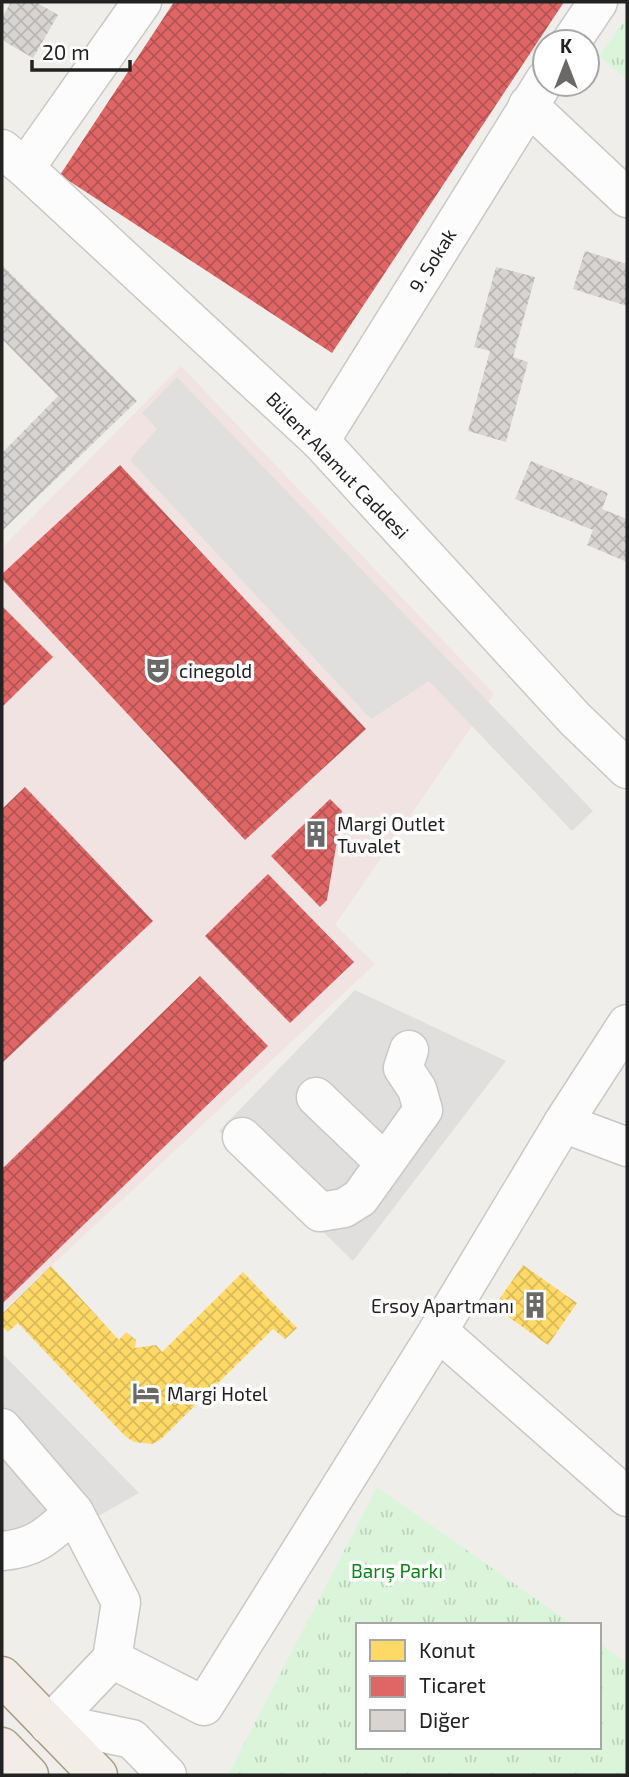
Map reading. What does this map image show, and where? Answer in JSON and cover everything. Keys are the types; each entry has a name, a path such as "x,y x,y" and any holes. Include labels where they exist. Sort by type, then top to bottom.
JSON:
{"main road":[{"path":"2,1676 98,1775"},
{"path":"2,1748 29,1775"}],"street":[{"path":"14,158 142,2"},
{"path":"580,28 598,2"},
{"name":"9. Sokak","path":"320,441 534,98"},
{"path":"541,98 627,198"},
{"name":"Bülent Alamut Caddesi","path":"14,158 320,441 575,719 627,769"},
{"path":"112,1659 204,1706 438,1331 563,1123 627,1024"},
{"path":"242,1137 320,1212 344,1208 360,1198 423,1110 416,1090 403,1068 409,1051"},
{"path":"316,1097 384,1162"},
{"path":"563,1123 627,1147"},
{"path":"438,1331 627,1497"},
{"path":"2,1428 74,1512 121,1602 112,1659 48,1725"},
{"path":"2,1551 20,1549 43,1540 74,1512"},
{"path":"48,1725 89,1730 132,1740 167,1775"}],"shaded area":[{"path":"181,366 494,694 335,925 375,964 2,1312 2,548"},
{"path":"177,377 593,811 572,831 429,681 371,719 130,460 157,429 142,413"},
{"path":"355,990 506,1061 353,1261 219,1131"},
{"path":"2,1353 139,1493 4,1570 2,1568"}],"green space":[{"path":"627,17 627,80 601,58 601,53"},
{"name":"Barış Parkı","path":"377,1487 570,1623 356,1623 356,1749 601,1749 601,1644 627,1663 627,1775 228,1775"}],"building: Konut":[{"name":"Ersoy Apartmanı","path":"523,1265 577,1303 548,1345 494,1307"},
{"name":"Margi Hotel","path":"51,1266 119,1340 126,1332 136,1340 135,1348 156,1345 162,1352 243,1272 297,1328 285,1339 273,1329 160,1440 152,1444 134,1442 125,1436 18,1323 8,1332 2,1326 2,1314"}],"building: Ticaret":[{"path":"174,2 564,2 547,28 531,28 531,52 332,353 60,175"},
{"path":"120,465 366,729 245,840 2,579 2,574"},
{"path":"2,606 53,657 2,707"},
{"path":"25,787 153,921 2,1063 2,809"},
{"name":"Margi Outlet Tuvalet","path":"330,799 342,811 327,900 320,907 271,856"},
{"path":"268,874 354,962 290,1023 205,936"},
{"path":"200,976 268,1046 2,1304 2,1169"}],"building: Diğer":[{"path":"11,2 36,2 58,15 33,58 2,40 2,18"},
{"path":"585,251 627,264 627,306 573,289"},
{"path":"2,265 137,401 2,531 2,453 58,396 2,339"},
{"path":"496,267 535,277 513,357 528,362 506,442 468,431 490,351 474,347"},
{"path":"531,461 608,493 602,509 627,519 627,562 587,545 593,530 515,499"}],"place":[{"name":"cinegold","path":"158,670"},
{"name":"Margi Outlet Tuvalet","path":"316,834"},
{"name":"Ersoy Apartmanı","path":"535,1305"},
{"name":"Margi Hotel","path":"146,1393"}]}
